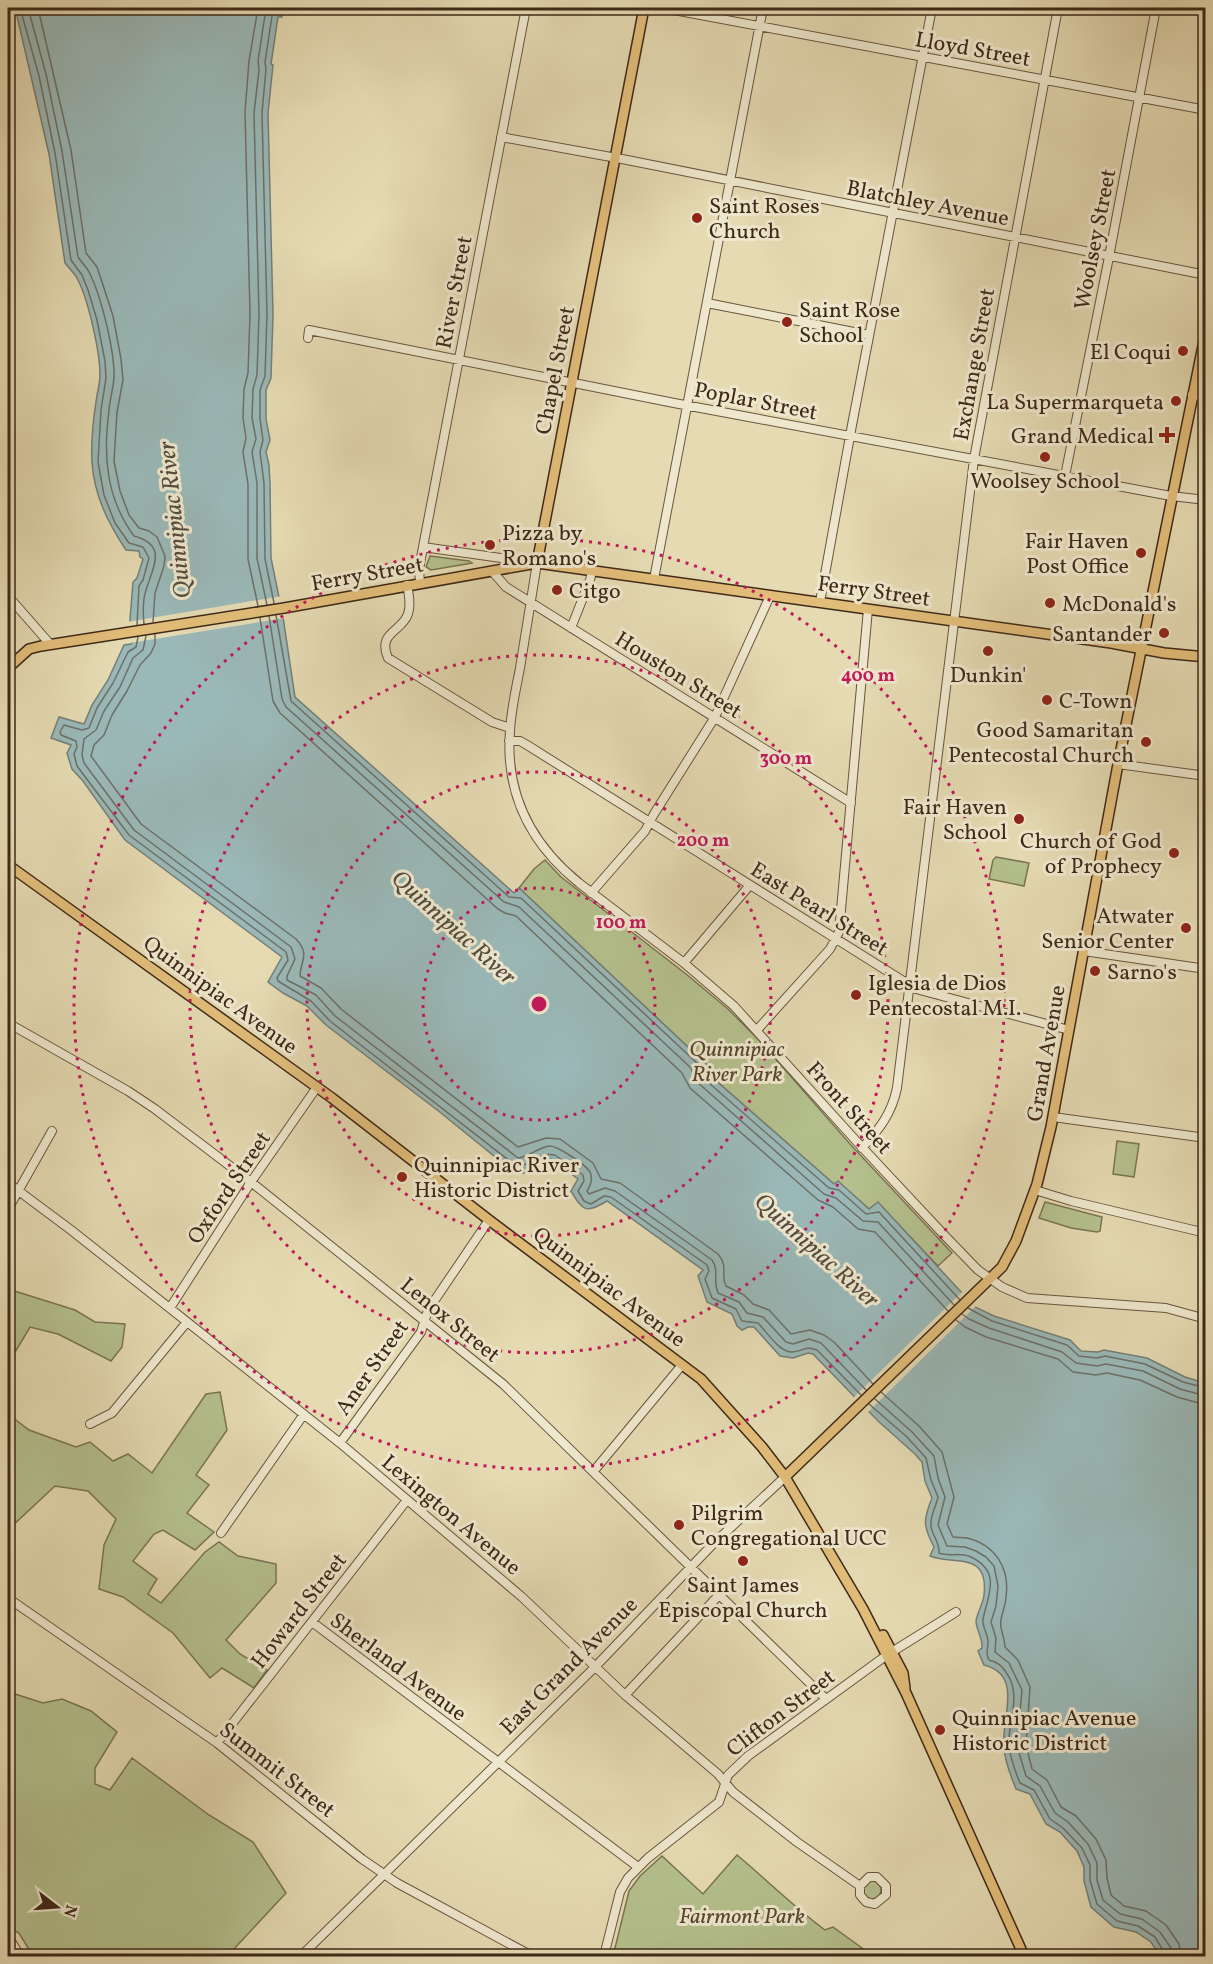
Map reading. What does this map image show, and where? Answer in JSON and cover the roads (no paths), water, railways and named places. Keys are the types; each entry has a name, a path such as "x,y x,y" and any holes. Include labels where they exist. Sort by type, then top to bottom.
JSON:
{"main road":[{"name":"Chapel Street","path":"537,563 644,8"},
{"name":"Grand Avenue","path":"915,1352 1002,1268 1010,1255 1035,1190 1053,1117 1140,649 1206,332"},
{"name":"Ferry Street","path":"8,668 29,650 50,644 284,608 537,563 1206,657"},
{"path":"8,654 17,659"},
{"name":"Quinnipiac Avenue","path":"8,865 317,1087 701,1379 719,1398 785,1477 890,1653 1024,1956"},
{"name":"East Grand Avenue","path":"785,1477 915,1352"}],"street":[{"name":"River Street","path":"420,583 419,569 423,547 526,8"},
{"name":"Lloyd Street","path":"663,8 1206,110"},
{"path":"654,579 763,8"},
{"path":"820,602 932,8"},
{"name":"Exchange Street","path":"862,1148 884,1123 895,1098 974,459 1058,8"},
{"name":"Woolsey Street","path":"1065,476 1156,8"},
{"name":"Blatchley Avenue","path":"501,137 1206,275"},
{"path":"707,303 869,335"},
{"name":"Poplar Street","path":"308,338 309,330 850,436 1171,496 1206,500"},
{"path":"1192,395 1206,396"},
{"name":"Ferry Street","path":"423,547 537,563"},
{"name":"Chapel Street","path":"509,741 537,563"},
{"name":"Houston Street","path":"492,571 506,586 530,602 851,803"},
{"path":"571,628 592,571"},
{"path":"407,585 410,602 408,615 388,637 386,648 388,658 492,722 510,728"},
{"path":"8,596 50,644"},
{"path":"591,893 645,831 714,717 770,596"},
{"path":"757,1030 830,949 837,938 840,926 868,609"},
{"name":"East Pearl Street","path":"509,741 518,741 527,745 916,989 1069,1030"},
{"name":"Front Street","path":"509,741 515,792 531,829 551,857 591,893 709,983 757,1030 862,1148 978,1270 1004,1289 1027,1298 1166,1308 1206,1319"},
{"path":"1118,764 1206,776"},
{"path":"684,963 750,885"},
{"path":"1084,951 1206,969"},
{"name":"Lenox Street","path":"8,1023 128,1091 198,1141 513,1393 826,1699"},
{"name":"Oxford Street","path":"170,1308 251,1182 317,1087"},
{"path":"1053,1117 1206,1138"},
{"path":"8,1209 52,1131"},
{"name":"Lexington Avenue","path":"8,1183 340,1443 522,1598 594,1668 718,1774 733,1792 797,1842 860,1886"},
{"path":"1035,1190 1071,1201 1206,1233"},
{"name":"Aner Street","path":"340,1443 421,1332 428,1310 489,1220"},
{"path":"90,1424 112,1413 187,1322"},
{"path":"593,1472 682,1365"},
{"path":"221,1533 304,1414"},
{"name":"East Grand Avenue","path":"302,1956 785,1477"},
{"name":"Howard Street","path":"217,1743 407,1500"},
{"path":"625,1695 719,1594"},
{"name":"Summit Street","path":"8,1598 217,1743 385,1875 532,1956"},
{"name":"Clifton Street","path":"604,1956 620,1892 638,1867 712,1809 722,1796 730,1771 890,1653 956,1612"},
{"name":"Sherland Avenue","path":"312,1622 638,1867"},
{"path":"8,1936 20,1956"}],"water":[{"name":"Quinnipiac River","path":"13,8 283,8 282,17 278,17 271,64 273,65 268,113 273,314 271,378 266,390 266,419 270,440 266,452 270,483 271,558 295,697 514,893 519,888 708,1066 705,1071 834,1184 838,1181 869,1209 878,1202 975,1307 994,1316 1070,1340 1081,1351 1104,1350 1147,1358 1185,1377 1205,1383 1205,1956 1160,1956 1151,1942 1136,1932 1114,1927 1091,1907 1084,1881 1084,1867 1077,1851 1060,1832 1046,1824 1030,1794 1016,1789 1004,1748 1008,1700 1004,1678 996,1670 984,1665 978,1651 982,1648 982,1644 976,1621 984,1595 981,1571 968,1562 930,1556 934,1547 925,1523 932,1498 925,1481 922,1462 915,1454 878,1421 813,1354 808,1353 793,1358 780,1356 754,1327 742,1330 737,1326 732,1314 707,1302 698,1276 703,1270 607,1201 590,1209 582,1206 571,1191 578,1179 551,1159 547,1164 541,1162 527,1173 515,1173 326,1025 307,1006 268,982 282,957 125,840 72,769 67,753 71,745 51,738 59,717 84,724 124,645 131,644 133,640 130,619 133,582 137,578 143,559 139,551 126,550 113,530 99,497 93,474 92,439 100,382 96,339 81,287 76,276 65,263 49,154 17,16"}],"place":[{"name":"Saint Roses Church","path":"697,218"},
{"name":"Saint Rose School","path":"787,322"},
{"name":"El Coqui","path":"1183,351"},
{"name":"La Supermarqueta","path":"1176,401"},
{"name":"Grand Medical","path":"1167,435"},
{"name":"Woolsey School","path":"1045,457"},
{"name":"Pizza by Romano's","path":"490,545"},
{"name":"Fair Haven Post Office","path":"1141,553"},
{"name":"Citgo","path":"557,590"},
{"name":"McDonald's","path":"1050,603"},
{"name":"Santander","path":"1164,633"},
{"name":"Dunkin'","path":"988,651"},
{"name":"C-Town","path":"1047,700"},
{"name":"Good Samaritan Pentecostal Church","path":"1146,742"},
{"name":"Fair Haven School","path":"1019,819"},
{"name":"Church of God of Prophecy","path":"1174,853"},
{"name":"Atwater Senior Center","path":"1186,928"},
{"name":"Sarno's","path":"1095,971"},
{"name":"Iglesia de Dios Pentecostal M.I.","path":"856,995"},
{"name":"Quinnipiac River Historic District","path":"402,1177"},
{"name":"Pilgrim Congregational UCC","path":"679,1525"},
{"name":"Saint James Episcopal Church","path":"743,1561"},
{"name":"Quinnipiac Avenue Historic District","path":"940,1730"}],"park label":[{"name":"Quinnipiac River Park","path":"737,1060"},
{"name":"Fairmont Park","path":"742,1915"}]}
